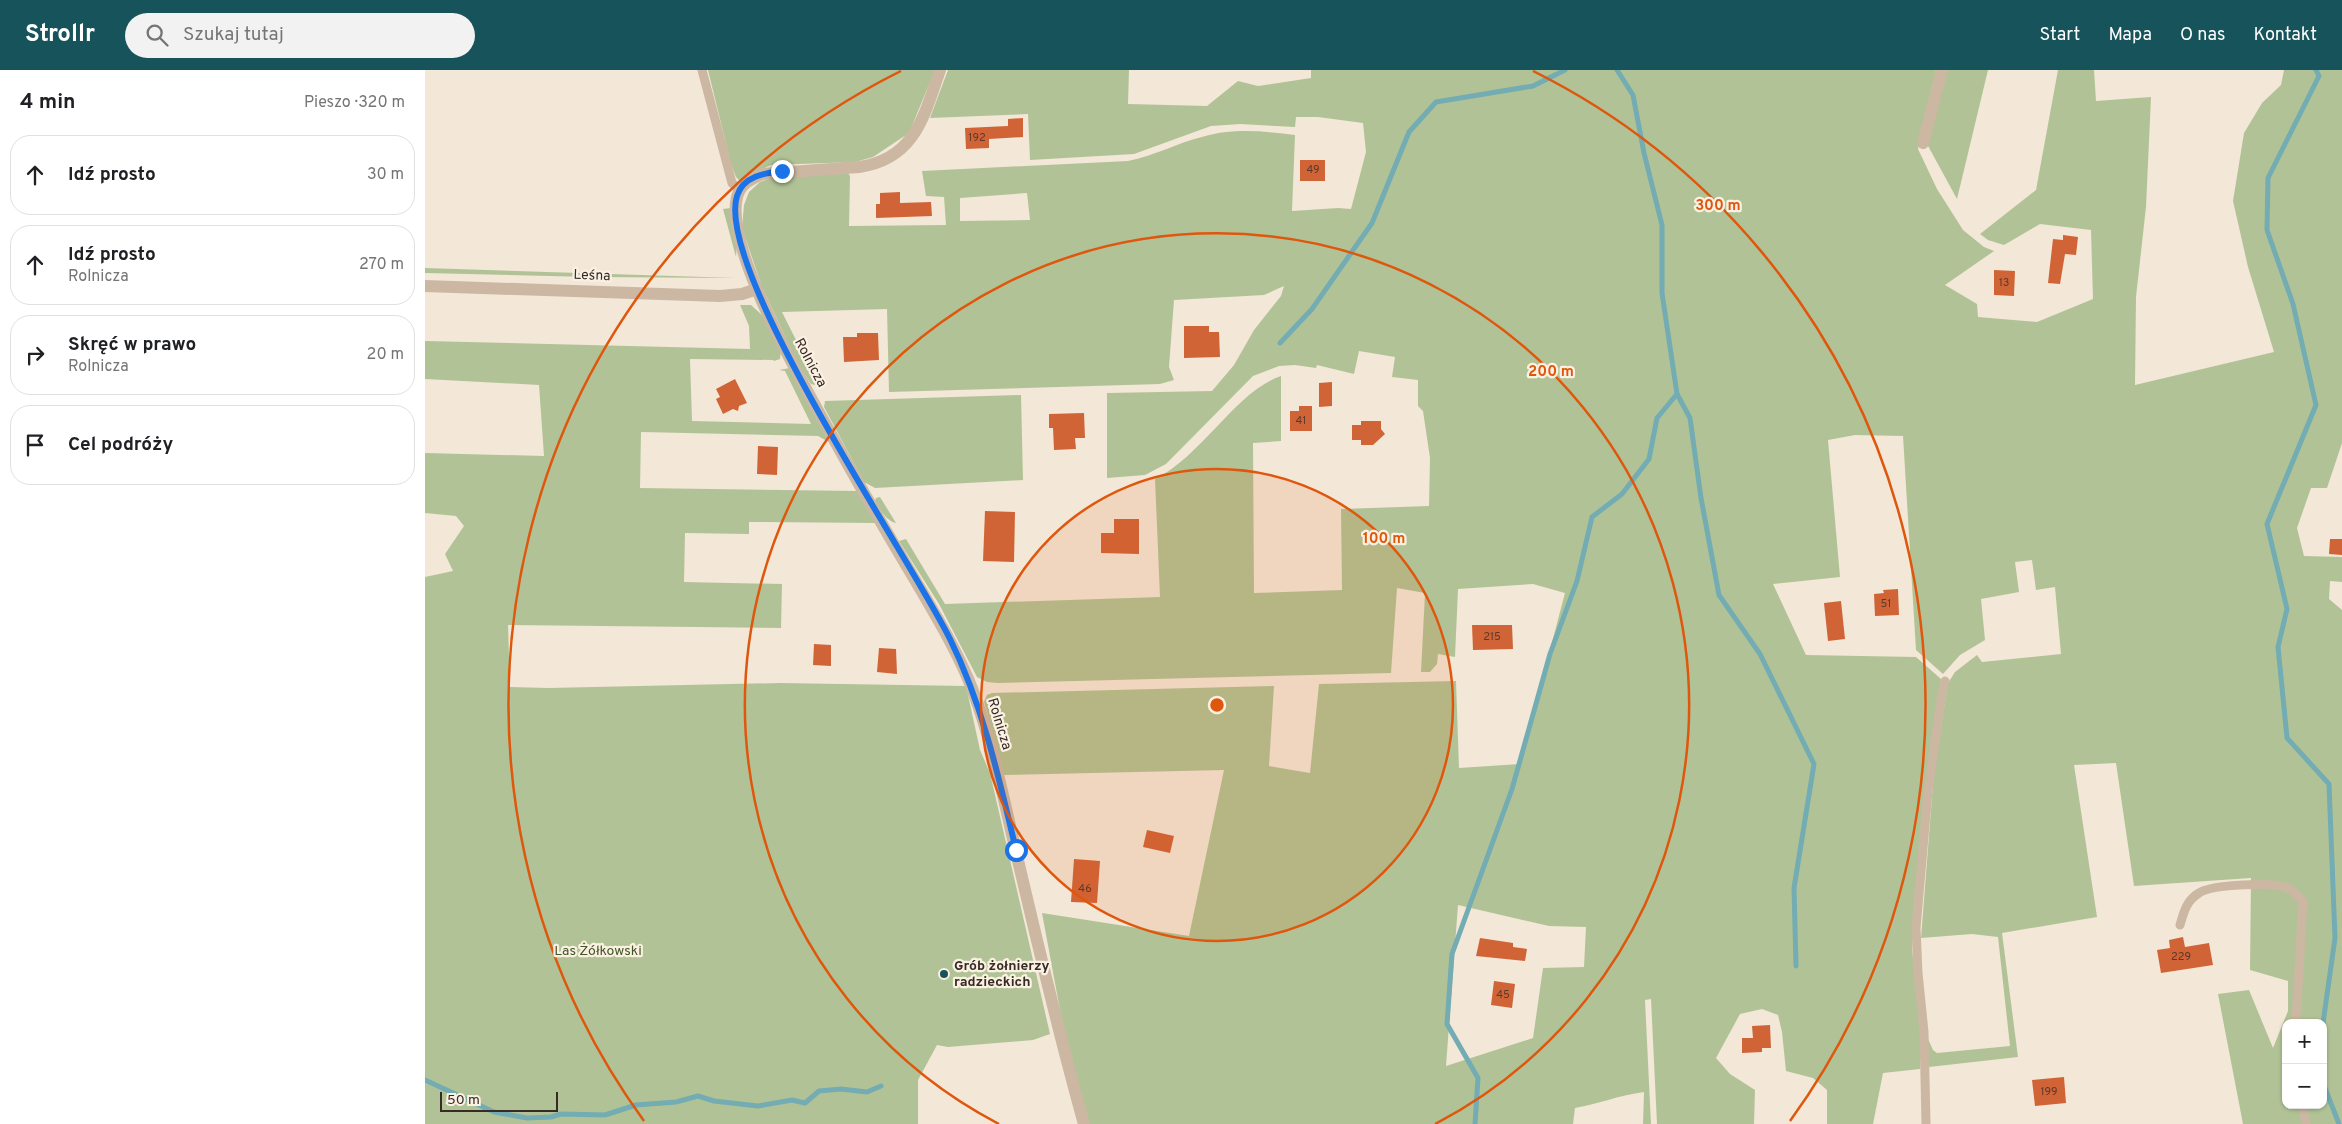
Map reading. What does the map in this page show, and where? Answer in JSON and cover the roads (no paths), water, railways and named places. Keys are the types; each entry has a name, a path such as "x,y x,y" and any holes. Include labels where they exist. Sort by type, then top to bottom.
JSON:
{"street":[{"path":"740,190 748,181 762,174 873,165 896,154 913,137 923,119 941,70"},
{"path":"1923,143 1942,70"},
{"name":"Rolnicza","path":"740,190 737,196 736,214 739,232 757,289 793,364 864,494 950,639 973,691 998,776 1063,1051 1083,1124"},
{"name":"Leśna","path":"425,286 720,296 742,294 757,289"}],"lane":[{"path":"702,70 732,183 740,190"},
{"path":"1926,1124 1924,1032 1918,972 1917,928 1928,791 1945,681"},
{"path":"2181,925 2185,906 2200,892 2220,887 2275,885 2290,888 2303,901 2296,1019"},
{"path":"2303,1109 2306,1124"}],"waterway":[{"path":"1280,343 1312,309 1372,223 1409,132 1436,102 1533,86 1565,70"},
{"path":"1617,70 1633,95 1644,153 1662,225 1662,293 1677,394 1690,418 1701,498 1719,595 1760,654 1814,764 1794,888 1796,966"},
{"path":"2316,70 2319,76 2268,178 2267,230 2293,304 2316,405 2267,524 2287,609 2278,647 2287,738 2329,784 2335,938 2324,1019"},
{"path":"1475,1124 1478,1078 1447,1024 1452,954 1512,789 1550,654 1577,581 1592,517 1622,494 1649,459 1657,418 1677,394"},
{"path":"425,1080 494,1112 527,1118 551,1117 561,1114 605,1115 636,1105 676,1102 698,1096 714,1101 758,1106 792,1100 805,1103 819,1091 841,1089 867,1092 881,1086"},
{"path":"2327,1093 2339,1124"}],"place":[{"name":"Grób żołnierzy radzieckich","path":"944,974"}],"park label":[{"name":"Las Żółkowski","path":"598,951"}]}
